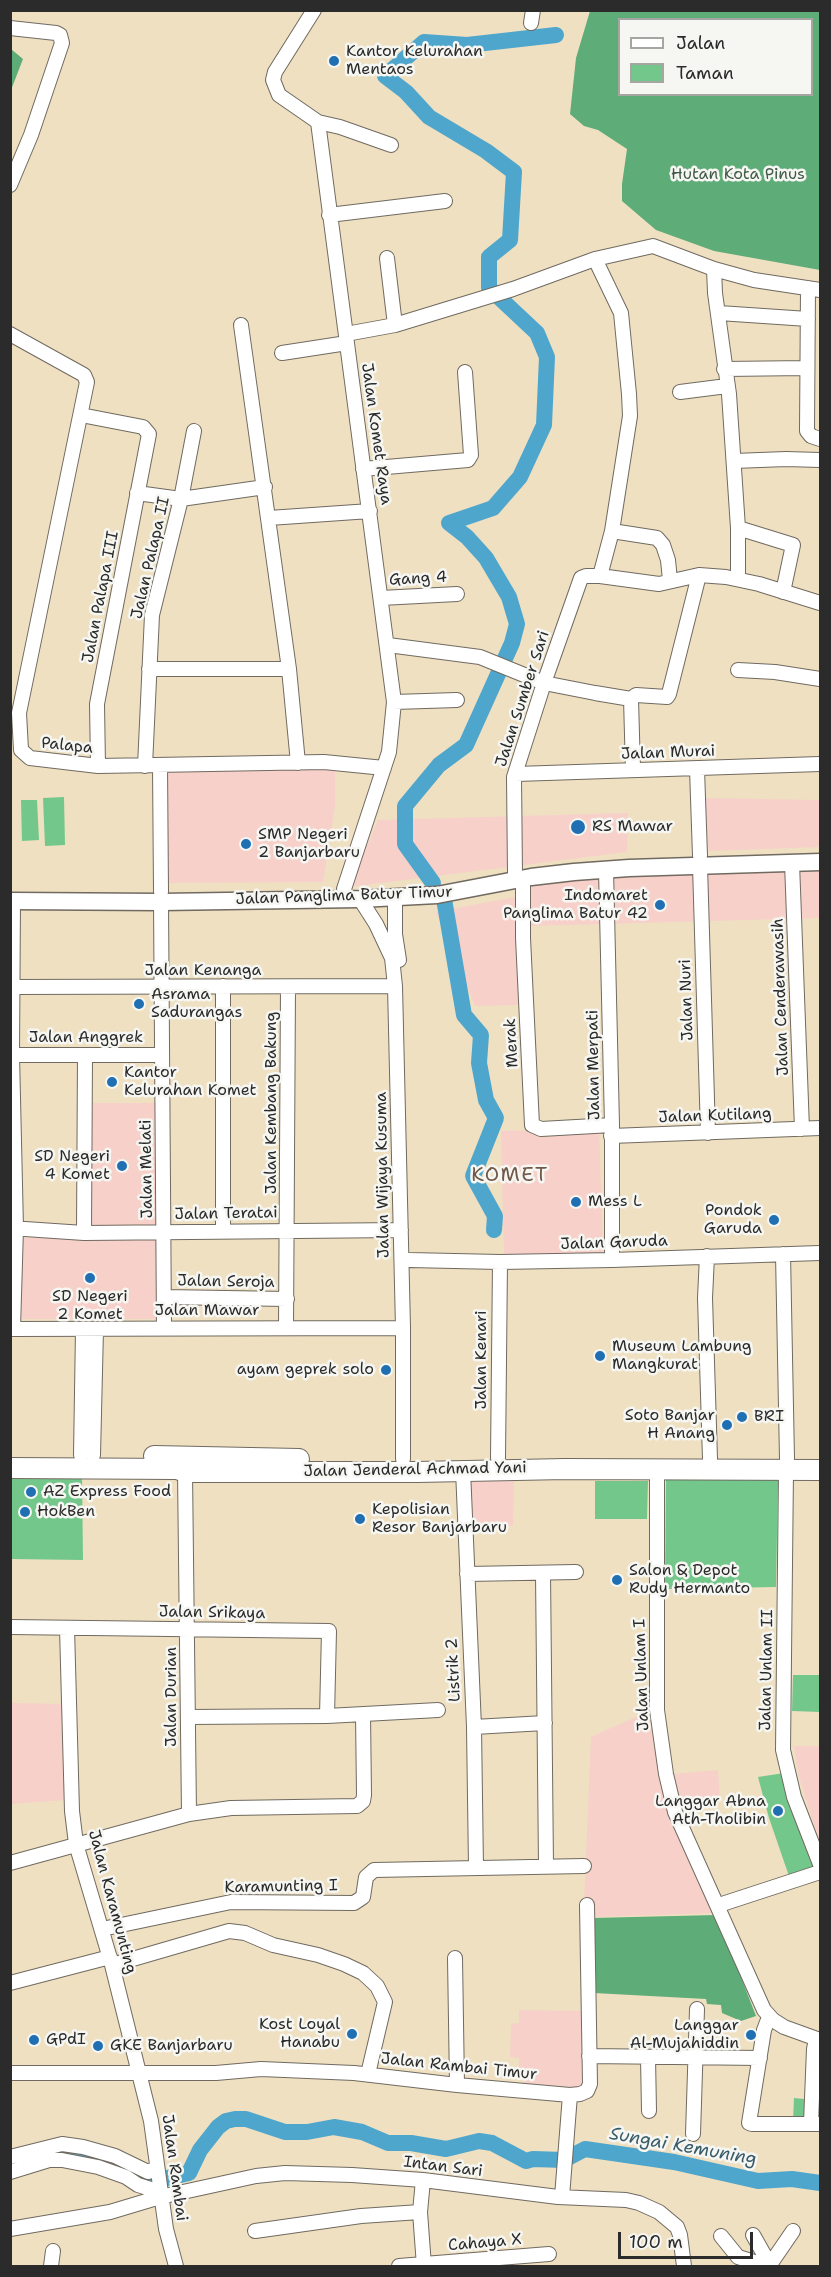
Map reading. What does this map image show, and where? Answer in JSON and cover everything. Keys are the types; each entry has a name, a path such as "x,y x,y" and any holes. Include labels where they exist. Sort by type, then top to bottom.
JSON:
{"highway":[{"name":"Jalan Jenderal Achmad Yani","path":"10,1455 87,1455 180,1466"},
{"name":"Jalan Jenderal Achmad Yani","path":"307,1465 406,1459 498,1458 565,1463"},
{"name":"Jalan Jenderal Achmad Yani","path":"10,1468 307,1465 463,1470 565,1463 710,1459 820,1470"},
{"name":"Jalan Jenderal Achmad Yani","path":"625,1463 657,1469 786,1465 820,1459"}],"main road":[{"name":"Jalan Panglima Batur Timur","path":"11,898 44,896 360,899 437,895 581,864 763,859 820,854"},
{"name":"Jalan Panglima Batur Timur","path":"763,859 792,863 820,862"},
{"name":"Jalan Panglima Batur Timur","path":"161,897 447,885 519,876 700,861"}],"street":[{"path":"314,10 275,72 273,80 279,95 318,122 340,126 391,145"},
{"path":"10,28 57,33 62,43 31,135 10,184"},
{"name":"Jalan Komet Raya","path":"318,122 394,702 389,752 344,889"},
{"path":"329,215 445,201"},
{"path":"282,353 347,339 513,289 595,259 656,246 714,269 754,280 814,289 808,319 812,374 807,431 811,436 820,439"},
{"path":"387,258 395,325"},
{"name":"Jalan Sumber Sari","path":"519,876 513,782 580,580 593,576 612,531 628,425 629,394 621,313 595,259"},
{"path":"714,269 734,461 738,579"},
{"path":"719,313 808,319"},
{"path":"241,326 290,669 298,763"},
{"name":"Palapa","path":"11,336 87,377 81,415 15,712 21,750 30,758 98,766 324,762 384,768"},
{"path":"724,369 812,374"},
{"path":"363,469 464,462 471,458 465,372"},
{"path":"680,392 727,386"},
{"name":"Jalan Palapa III","path":"81,415 142,428 148,434 98,704 98,766"},
{"name":"Jalan Palapa II","path":"145,766 152,615 181,499 194,431"},
{"path":"734,461 820,460"},
{"path":"137,493 181,499 265,487"},
{"path":"269,518 370,511"},
{"path":"738,528 793,545 783,592"},
{"path":"612,531 657,538 663,545 668,560 670,580"},
{"path":"633,770 632,699 636,695 667,697 669,695 699,575"},
{"path":"593,576 658,584 699,575 738,579 820,603"},
{"name":"Gang 4","path":"381,598 457,594"},
{"path":"388,645 480,657 544,683 632,699"},
{"path":"149,669 290,669"},
{"path":"738,670 775,672 820,679"},
{"path":"394,702 457,700"},
{"name":"Jalan Murai","path":"516,774 820,764"},
{"name":"Jalan Melati","path":"160,765 164,1327"},
{"name":"Jalan Nuri","path":"697,769 708,1133"},
{"name":"Jalan Cenderawasih","path":"792,863 802,1129"},
{"name":"Jalan Merpati","path":"606,870 612,1260"},
{"name":"Merak","path":"519,876 532,1125 535,1128 611,1131"},
{"name":"Jalan Wijaya Kusuma","path":"395,897 395,934 403,986 401,1230 407,1393"},
{"path":"11,898 12,1329"},
{"name":"Jalan Wijaya Kusuma","path":"360,899 379,930 392,958 395,986 409,1260 406,1459"},
{"path":"223,986 223,1230"},
{"name":"Jalan Kenanga","path":"11,987 395,986"},
{"name":"Jalan Kembang Bakung","path":"286,1328 288,987"},
{"name":"Jalan Anggrek","path":"12,1055 161,1055"},
{"path":"84,1233 86,1055"},
{"name":"Jalan Kutilang","path":"611,1131 708,1133 820,1128"},
{"name":"Jalan Teratai","path":"13,1228 84,1233 401,1230"},
{"name":"Jalan Garuda","path":"409,1260 500,1262 820,1253"},
{"name":"Jalan Unlam II","path":"783,1254 786,1465 783,1750 794,1797 820,1864"},
{"path":"707,1256 705,1298 710,1459"},
{"name":"Jalan Kenari","path":"498,1458 500,1262"},
{"name":"Jalan Seroja","path":"164,1297 287,1299"},
{"name":"Jalan Mawar","path":"12,1329 403,1328"},
{"path":"87,1455 90,1329"},
{"name":"Jalan Durian","path":"180,1466 188,1629 189,1814"},
{"name":"Jalan Unlam I","path":"657,1469 656,1693 666,1774 675,1812 693,1855 719,1905 759,2000 769,2017"},
{"name":"Listrik 2","path":"463,1470 474,1727 476,1868"},
{"path":"467,1574 576,1572"},
{"path":"543,1573 546,1866"},
{"name":"Jalan Srikaya","path":"10,1627 329,1631 327,1716"},
{"name":"Jalan Karamunting","path":"67,1628 72,1811 76,1845 111,1961 140,2074"},
{"path":"188,1717 327,1716 438,1710"},
{"path":"10,1863 189,1814 231,1808 357,1806 363,1801 364,1795 363,1714"},
{"path":"474,1727 545,1723"},
{"name":"Karamunting I","path":"102,1929 231,1902 354,1903 363,1897 366,1876 374,1870 584,1866"},
{"path":"719,1905 820,1872"},
{"path":"562,2197 570,2095 583,2093 588,2089 587,1905"},
{"path":"10,1983 111,1961 229,1931 245,1932 273,1945 318,1955 363,1973 377,1986 385,2002 368,2074"},
{"path":"455,1958 457,2085"},
{"path":"693,2134 697,2009"},
{"path":"769,2017 791,2031 818,2039 814,2049 816,2124 749,2123 764,2030 769,2017"},
{"path":"589,2056 760,2058"},
{"path":"648,2057 649,2111"},
{"name":"Jalan Rambai Timur","path":"10,2073 216,2073 261,2069 368,2074 570,2095"},
{"name":"Jalan Rambai","path":"140,2074 155,2145 166,2229 176,2266"},
{"path":"10,2157 62,2144 83,2146 115,2156 148,2172 159,2184"},
{"path":"10,2172 49,2160 62,2160 98,2167 126,2177 138,2185 159,2184"},
{"name":"Intan Sari","path":"10,2229 100,2214 159,2184 221,2182 285,2174 352,2175 423,2180 562,2197 626,2200 639,2203 659,2212 676,2227 680,2235 684,2266"},
{"path":"423,2180 420,2212 424,2266"},
{"path":"255,2231 361,2216 420,2212"},
{"path":"769,2266 793,2231"},
{"path":"753,2235 769,2266"},
{"path":"721,2236 738,2257 769,2266"},
{"path":"51,2266 52,2251"},
{"name":"Cahaya X","path":"399,2266 424,2266 549,2253"}],"shaded area":[{"name":"SMP Negeri 2 Banjarbaru","path":"162,767 335,768 335,806 323,882 163,883"},
{"path":"703,798 820,800 820,847 709,851"},
{"path":"628,813 627,852 349,887 378,820"},
{"path":"820,864 820,918 530,926 529,879"},
{"path":"515,897 519,1005 475,1006 436,912"},
{"name":"SD Negeri 4 Komet","path":"87,1103 156,1103 156,1230 87,1230"},
{"path":"599,1128 603,1254 504,1256 501,1131"},
{"name":"SD Negeri 2 Komet","path":"159,1237 159,1319 22,1319 22,1238"},
{"path":"468,1478 514,1478 513,1526 466,1526"},
{"path":"11,1703 66,1704 65,1800 11,1804"},
{"path":"649,1711 656,1756 671,1818 690,1862 717,1913 591,1917 584,1905 591,1737"},
{"path":"794,1746 820,1746 820,1844 799,1777"},
{"path":"718,1770 720,1799 679,1800 673,1774"},
{"path":"519,2010 582,2011 581,2085 574,2089 524,2085 525,2070 519,2069 519,2058 510,2057 511,2024 519,2023"}],"green space":[{"name":"Hutan Kota Pinus","path":"590,11 820,11 820,270 714,251 656,230 622,201 627,149 598,130 584,126 570,114 576,58"},
{"path":"11,49 23,59 11,90"},
{"path":"64,797 65,845 45,846 43,798"},
{"path":"21,800 37,800 39,840 22,841"},
{"path":"82,1475 83,1560 11,1559 11,1476"},
{"path":"666,1480 778,1480 776,1587 665,1589"},
{"path":"595,1481 648,1481 647,1519 595,1519"},
{"path":"793,1675 820,1675 820,1712 792,1711"},
{"path":"784,1773 816,1863 814,1871 790,1879 758,1777"},
{"path":"717,1915 756,2016 741,2021 722,2013 721,2005 707,2004 706,1999 594,1993 592,1918"},
{"path":"794,2098 804,2099 804,2103 809,2104 808,2118 793,2121"}],"waterway":[{"path":"433,883 405,844 405,806 439,765 466,745 512,643 517,624 509,597 486,558 467,537 449,523 493,508 520,477 544,425 547,357 537,333 489,288 489,257 510,240 514,172 486,151 429,117 406,92 385,76 424,42 467,45 556,35"},
{"path":"444,899 464,1015 481,1035 479,1063 486,1100 496,1118 473,1176 495,1216 494,1230"},
{"name":"Sungai Kemuning","path":"127,2172 146,2181 189,2173 200,2150 218,2127 226,2121 246,2119 285,2132 307,2132 334,2127 362,2132 388,2143 411,2143 446,2149 479,2141 492,2143 526,2161 533,2159 564,2160 585,2149 674,2162 758,2181 792,2179 820,2183"},
{"name":"Sungai Kemuning","path":"32,2157 45,2153 64,2153 95,2161"}],"place":[{"name":"Kantor Kelurahan Mentaos","path":"334,61"},
{"name":"RS Mawar","path":"578,827"},
{"name":"SMP Negeri 2 Banjarbaru","path":"246,844"},
{"name":"Indomaret Panglima Batur 42","path":"660,905"},
{"name":"Asrama Sadurangas","path":"139,1004"},
{"name":"Kantor Kelurahan Komet","path":"112,1082"},
{"name":"SD Negeri 4 Komet","path":"122,1166"},
{"name":"Mess L","path":"576,1202"},
{"name":"Pondok Garuda","path":"774,1220"},
{"name":"SD Negeri 2 Komet","path":"90,1278"},
{"name":"Museum Lambung Mangkurat","path":"600,1356"},
{"name":"ayam geprek solo","path":"386,1370"},
{"name":"BRI","path":"742,1417"},
{"name":"Soto Banjar H Anang","path":"727,1425"},
{"name":"AZ Express Food","path":"31,1492"},
{"name":"HokBen","path":"25,1512"},
{"name":"Kepolisian Resor Banjarbaru","path":"360,1519"},
{"name":"Salon & Depot Rudy Hermanto","path":"617,1580"},
{"name":"Langgar Abna Ath-Tholibin","path":"778,1811"},
{"name":"Kost Loyal Hanabu","path":"352,2034"},
{"name":"Langgar Al-Mujahiddin","path":"751,2035"},
{"name":"GPdI","path":"34,2040"},
{"name":"GKE Banjarbaru","path":"98,2046"}],"district":[{"name":"KOMET","path":"510,1176"}]}
